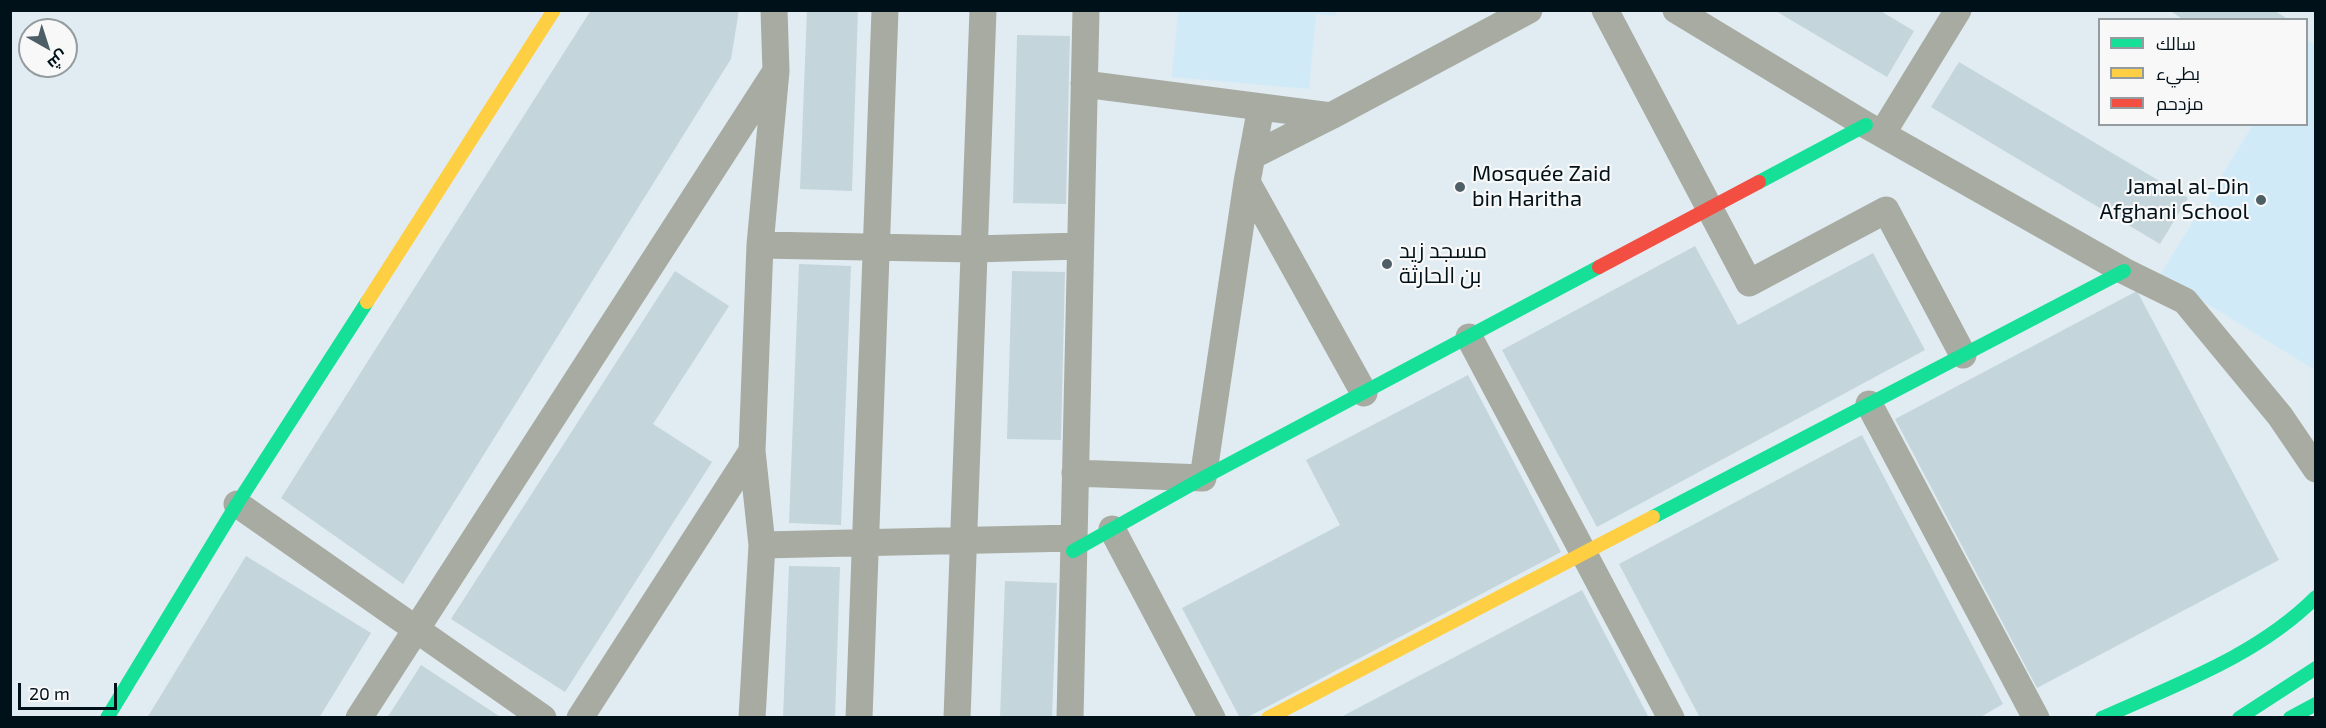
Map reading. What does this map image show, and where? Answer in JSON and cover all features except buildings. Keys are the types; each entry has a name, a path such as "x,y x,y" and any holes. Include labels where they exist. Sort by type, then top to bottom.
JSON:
{"street":[{"path":"107,717 237,504 554,10"},
{"path":"752,717 762,545 752,451 760,245 776,71 774,10"},
{"path":"859,717 885,10"},
{"path":"957,717 983,10"},
{"path":"1071,717 1086,10"},
{"path":"1252,156 1529,10"},
{"path":"1605,10 1749,283 1886,210 1963,355"},
{"path":"1676,10 1874,129 2124,271 2185,300 2280,416 2316,469"},
{"path":"762,545 964,540 1073,544 1112,529 1203,478 1710,208 1874,129 1958,10"},
{"path":"359,717 776,71"},
{"path":"1084,84 1331,116"},
{"path":"1203,478 1247,182 1261,107"},
{"path":"1247,182 1364,393"},
{"path":"760,245 974,249 1080,246"},
{"path":"1268,717 1307,708 1584,553 2124,271"},
{"path":"1469,337 1671,717"},
{"path":"1869,404 2036,717"},
{"path":"580,717 752,451"},
{"path":"1075,473 1203,478"},
{"path":"237,504 543,717"},
{"path":"1112,529 1212,717"},
{"path":"2233,659 2298,615 2316,597"},
{"path":"2102,717 2233,659 2283,642 2291,636"},
{"path":"2239,717 2316,668"},
{"path":"2290,717 2316,704"}],"shaded area":[{"path":"1178,10 1336,11 1336,16 1316,14 1309,89 1172,77"},
{"name":"Jamal al-Din Afghani School","path":"2308,40 2315,45 2315,370 2160,275 2252,126 2308,126"}],"traffic: fast":[{"path":"1759,182 1866,125"},
{"path":"1073,551 1203,478 1599,267"},
{"path":"1653,517 2124,271"},
{"path":"107,718 237,504 367,302"},
{"path":"2102,718 2215,667 2242,652 2293,618 2316,597"},
{"path":"2239,718 2316,668"},
{"path":"2290,718 2316,704"}],"traffic: slow":[{"path":"367,302 554,10"},
{"path":"1268,718 1653,517"}],"traffic: jam":[{"path":"1599,267 1759,182"}],"place":[{"name":"Mosquée Zaid bin Haritha","path":"1460,187"},
{"name":"Jamal al-Din Afghani School","path":"2261,200"},
{"name":"مسجد زيد بن الحارثة","path":"1387,264"}]}
